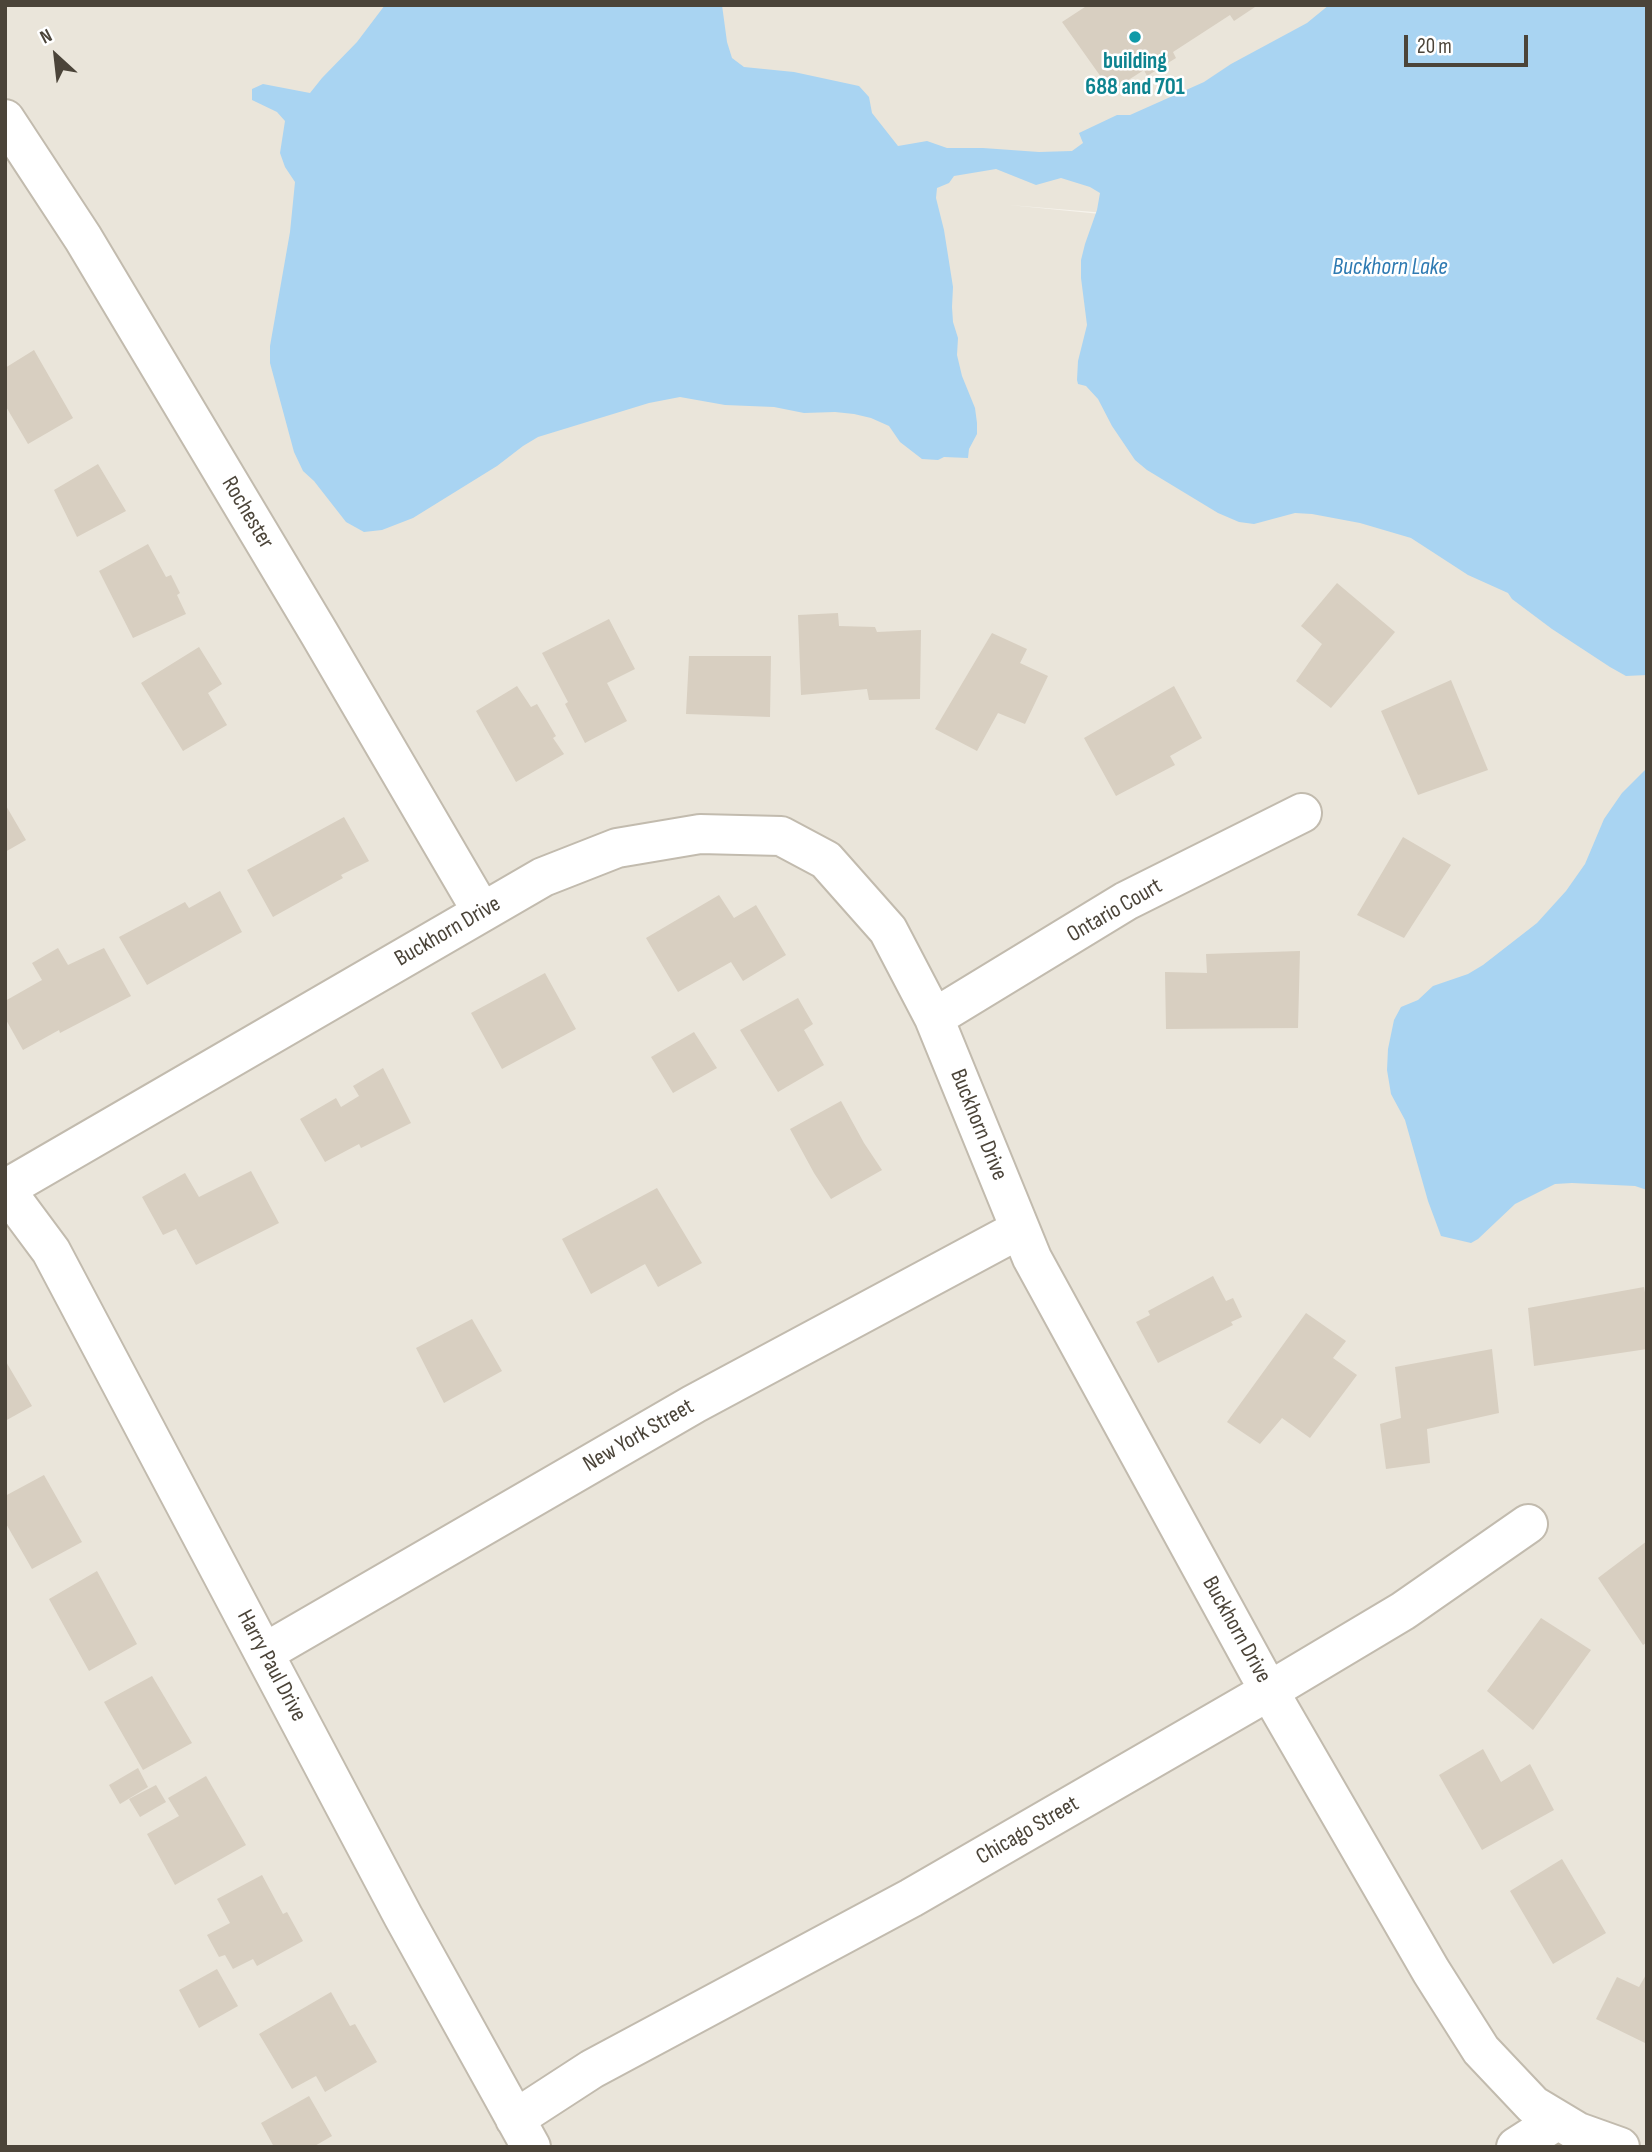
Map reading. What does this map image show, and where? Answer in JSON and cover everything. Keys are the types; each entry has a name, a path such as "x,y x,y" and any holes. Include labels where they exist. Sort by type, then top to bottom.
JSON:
{"street":[{"name":"Rochester","path":"5,119 90,250 482,912"},
{"name":"Ontario Court","path":"934,1018 1126,901 1302,813"},
{"name":"Buckhorn Drive","path":"5,1189 543,877 617,848 700,834 781,836 826,860 888,930 934,1018 1032,1258 1269,1691 1432,1971 1481,2050 1533,2105 1578,2132 1620,2147"},
{"name":"Harry Paul Drive","path":"5,1189 51,1251 403,1916 523,2133"},
{"name":"New York Street","path":"264,1653 694,1404 1020,1229"},
{"name":"Chicago Street","path":"523,2133 592,2069 911,1898 1269,1691 1403,1611 1528,1524"},
{"path":"1516,2147 1559,2120"}],"shaded area":[{"path":"5,5 1647,5 1373,235 1009,205 1647,268 1647,2147 5,2147"}],"water":[{"name":"Buckhorn Lake","path":"385,5 722,5 732,58 744,67 794,72 859,86 869,97 872,113 898,146 927,141 947,148 1039,152 1072,151 1083,143 1079,133 1117,115 1130,115 1204,82 1231,64 1307,23 1329,5 1647,5 1647,675 1626,676 1610,667 1552,629 1512,599 1508,593 1468,575 1411,538 1360,523 1312,514 1295,513 1254,524 1239,522 1218,513 1147,470 1135,460 1098,399 1086,386 1078,384 1077,380 1078,361 1087,325 1081,260 1100,193 1061,178 1036,185 996,169 954,176 949,183 937,188 936,198 953,287 952,307 958,338 957,355 975,408 977,423 977,434 969,449 968,458 922,459 900,442 889,426 854,414 804,413 774,407 725,405 680,397 649,403 538,437 413,518 382,530 364,532 346,522 303,471 294,452 270,363 270,346 290,232 295,182 280,153 285,121 277,112 252,100 252,89 263,84 310,93 357,42"},
{"path":"1647,768 1647,1190 1635,1186 1555,1184 1515,1204 1471,1243 1441,1236 1405,1120 1391,1094 1387,1070 1394,1020 1401,1007 1418,1000 1433,986 1468,974 1483,965 1537,923 1566,891 1585,864 1604,819 1622,793"}],"building":[{"name":"building 688 and 701","path":"1088,5 1258,5 1234,21 1230,15 1173,52 1176,58 1147,76 1144,70 1111,91 1062,22"},
{"path":"34,350 73,418 28,444 5,405 5,368"},
{"path":"98,464 126,511 77,537 54,490"},
{"path":"148,544 166,577 171,575 186,614 133,638 99,571"},
{"path":"1337,583 1395,632 1331,708 1296,681 1322,644 1301,626"},
{"path":"838,613 839,626 875,627 877,632 921,630 920,699 869,700 867,689 801,695 798,615"},
{"path":"609,619 635,669 607,683 627,721 585,743 565,704 568,702 542,653"},
{"path":"992,633 1027,649 1020,663 1048,676 1025,724 998,713 977,751 935,729"},
{"path":"199,647 222,684 208,693 227,725 183,751 141,683"},
{"path":"689,656 771,656 770,717 686,714"},
{"path":"1451,680 1488,770 1418,795 1381,711"},
{"path":"517,686 531,707 537,704 564,754 516,782 476,711"},
{"path":"1174,686 1202,738 1170,756 1175,765 1116,796 1084,738"},
{"path":"5,804 26,840 5,852"},
{"path":"344,817 369,861 273,917 247,870"},
{"path":"1403,837 1451,865 1404,938 1357,915"},
{"path":"220,891 242,932 147,985 119,937 185,902 189,908"},
{"path":"719,895 734,918 756,905 786,955 743,981 731,962 678,992 646,938"},
{"path":"58,948 68,965 104,948 131,996 23,1050 5,1018 5,1001 42,980 32,963"},
{"path":"1300,951 1298,1028 1166,1029 1165,972 1207,973 1206,954"},
{"path":"545,973 576,1029 502,1069 471,1013"},
{"path":"798,998 813,1024 804,1030 824,1065 778,1092 740,1030"},
{"path":"694,1032 717,1068 673,1093 651,1057"},
{"path":"383,1068 411,1123 361,1148 359,1144 325,1162 300,1119 336,1098 341,1107 359,1096 353,1086"},
{"path":"841,1101 882,1170 831,1199 790,1129"},
{"path":"251,1171 279,1223 196,1265 176,1229 163,1235 142,1197 185,1173 199,1197"},
{"path":"657,1188 702,1263 658,1287 645,1264 591,1294 562,1239"},
{"path":"1213,1276 1226,1301 1233,1298 1242,1317 1231,1322 1233,1325 1158,1363 1136,1322 1150,1315 1148,1311"},
{"path":"1644,1287 1647,1303 1647,1349 1534,1366 1528,1308"},
{"path":"1306,1313 1346,1341 1333,1358 1357,1375 1310,1438 1282,1418 1260,1444 1227,1422"},
{"path":"472,1319 502,1371 444,1403 416,1348"},
{"path":"1492,1349 1499,1413 1427,1429 1430,1463 1386,1469 1380,1424 1401,1418 1395,1367"},
{"path":"5,1360 32,1406 5,1421"},
{"path":"44,1475 82,1542 32,1569 5,1522 5,1496"},
{"path":"1647,1541 1647,1642 1643,1645 1598,1578"},
{"path":"97,1571 137,1644 89,1671 49,1599"},
{"path":"1541,1618 1591,1650 1533,1730 1487,1691"},
{"path":"152,1676 192,1743 143,1770 104,1702"},
{"path":"1483,1749 1501,1782 1530,1764 1554,1810 1482,1850 1439,1775"},
{"path":"138,1768 148,1787 120,1804 109,1785"},
{"path":"206,1776 246,1845 175,1885 147,1834 179,1816 168,1798"},
{"path":"156,1785 166,1802 140,1817 129,1799"},
{"path":"1562,1859 1606,1933 1553,1964 1510,1891"},
{"path":"262,1875 283,1914 287,1912 303,1941 257,1966 253,1959 233,1969 225,1955 219,1957 207,1935 230,1923 217,1899"},
{"path":"217,1969 238,2006 199,2028 179,1990"},
{"path":"1647,1973 1647,2044 1596,2019 1617,1977 1639,1987"},
{"path":"331,1992 350,2026 355,2024 377,2062 325,2092 316,2076 292,2089 259,2034"},
{"path":"309,2096 332,2136 313,2147 274,2147 261,2123"}],"place":[{"name":"building 688 and 701","path":"1135,37"}]}
